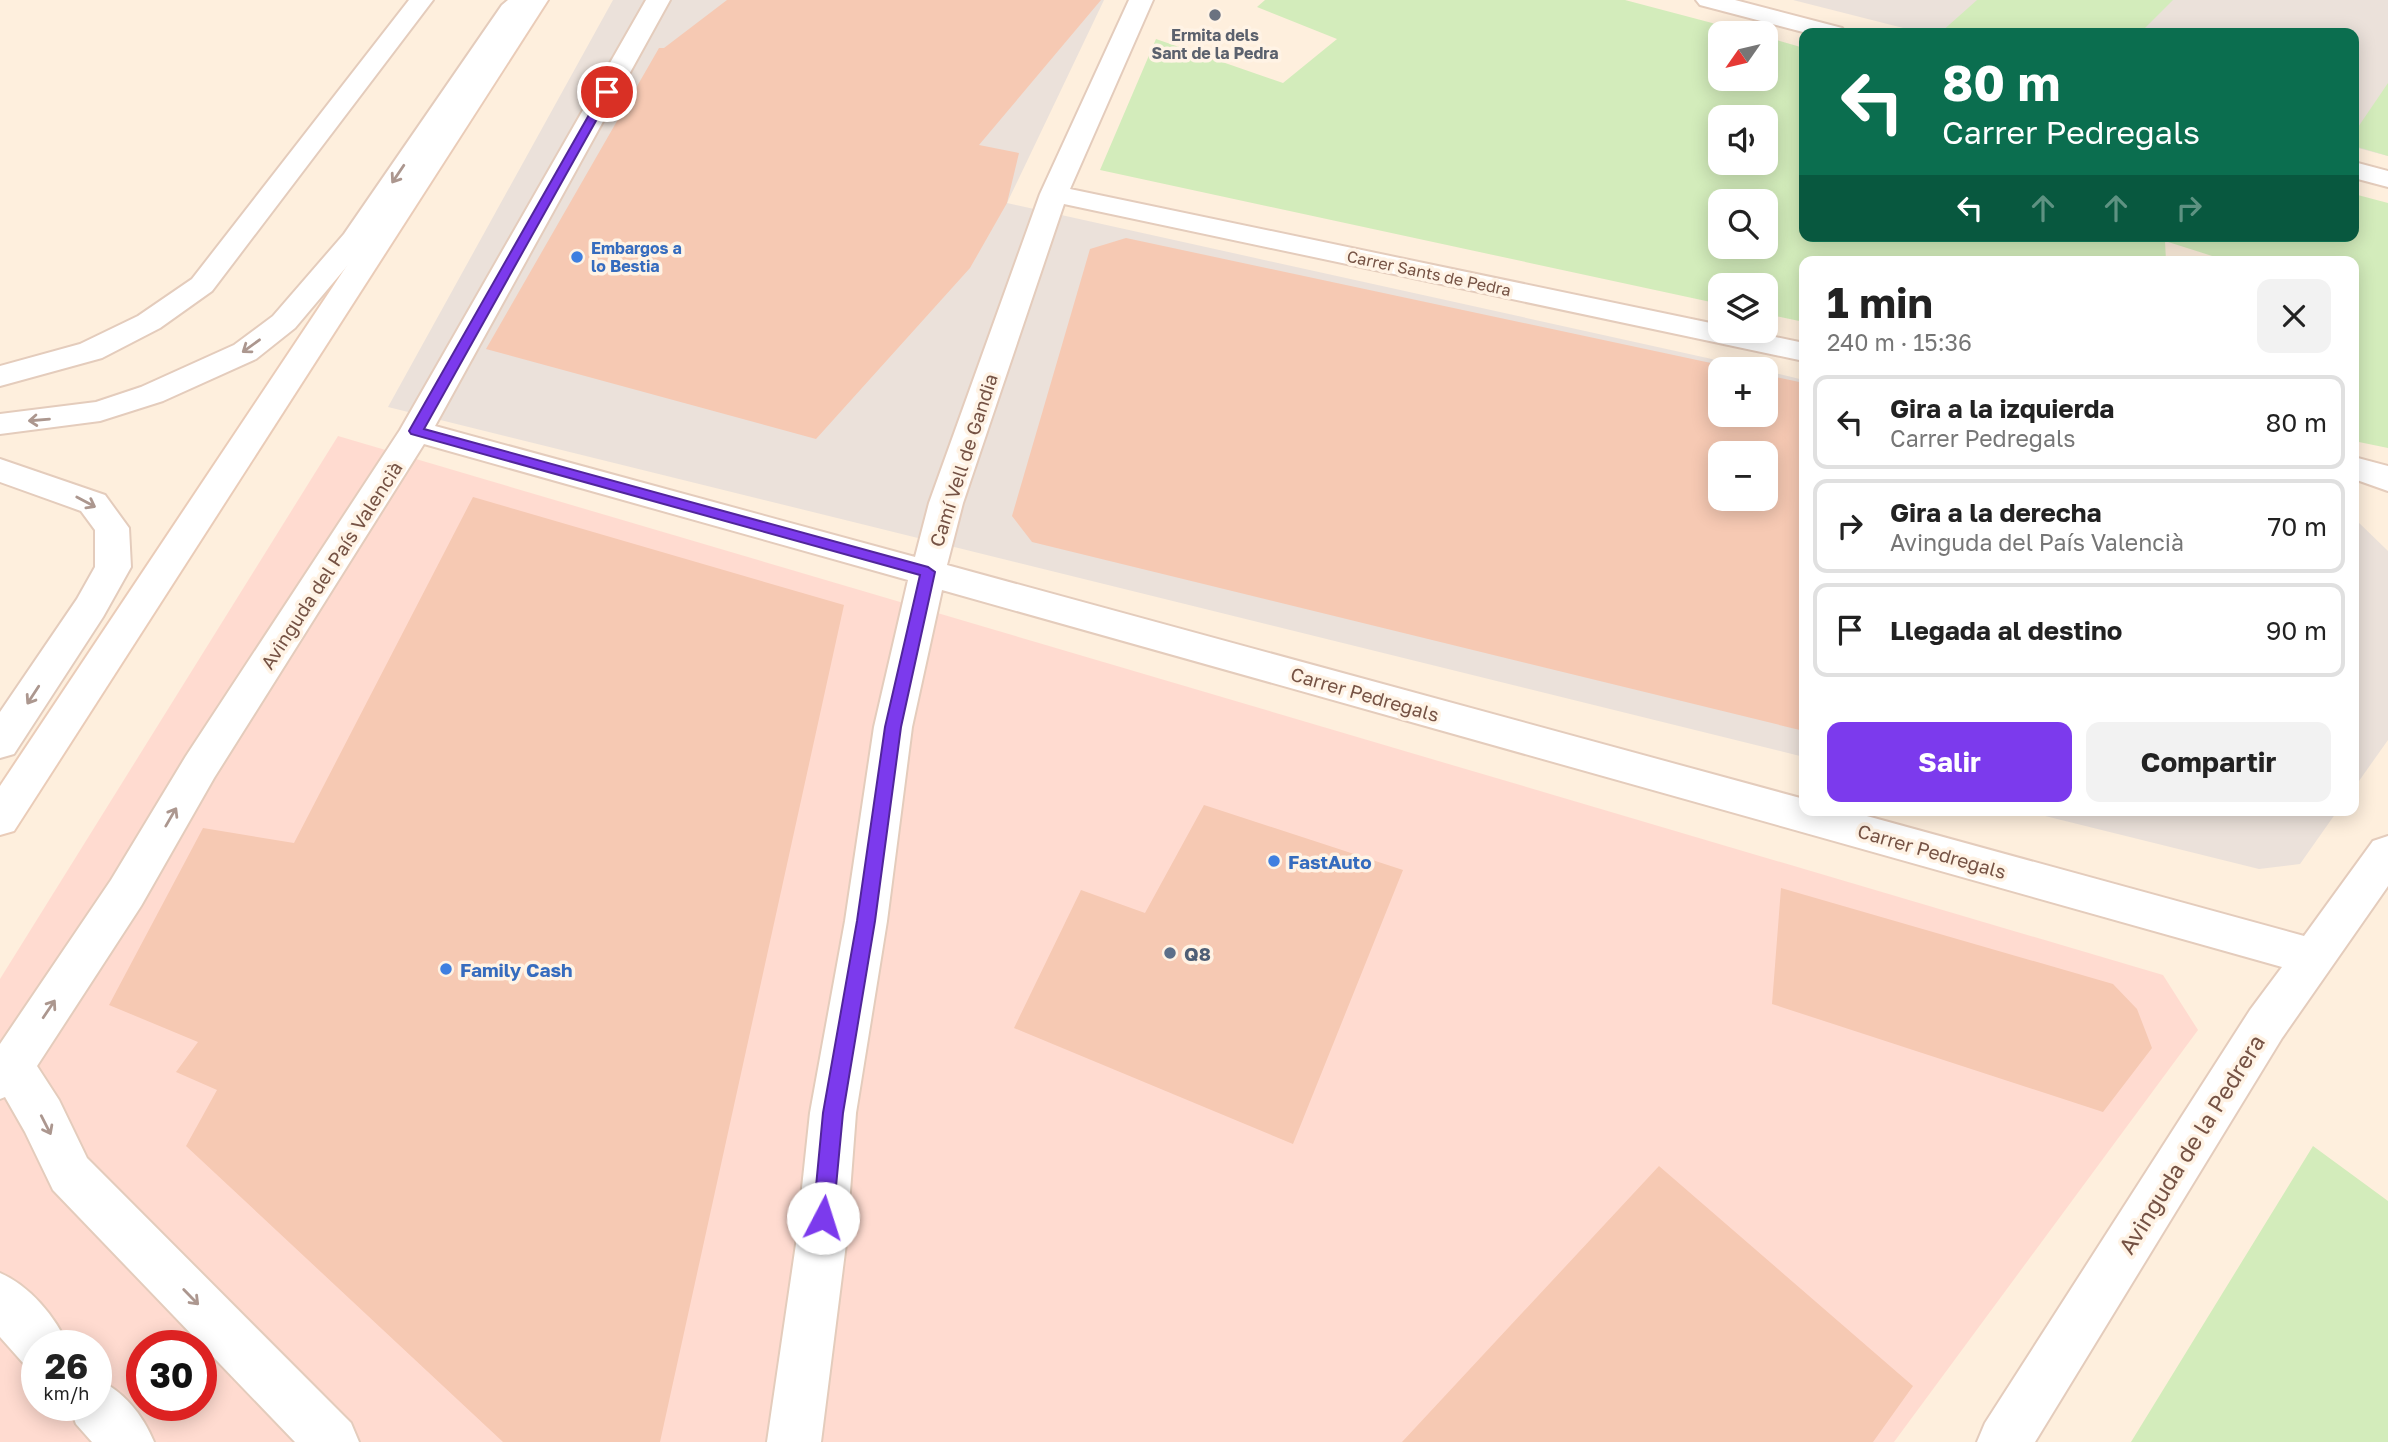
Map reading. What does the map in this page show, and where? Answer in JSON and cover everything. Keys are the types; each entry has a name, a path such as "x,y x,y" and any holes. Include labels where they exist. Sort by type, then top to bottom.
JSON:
{"street":[{"path":"0,376 91,351 149,322 202,285 421,0"},
{"path":"0,424 100,411 152,394 245,352 284,322 354,240 504,19 523,0"},
{"path":"0,819 536,0"},
{"name":"Avinguda del País Valencià","path":"6,1072 126,893 201,767 416,431 658,0"},
{"name":"Camí Vell de Gandia","path":"794,1442 821,1244 833,1113 866,921 893,727 928,572 946,503 1054,194 1141,0"},
{"path":"1708,0 1815,28"},
{"path":"2359,171 2388,179"},
{"name":"Carrer Sants de Pedra","path":"1054,194 1799,351"},
{"name":"Carrer Pedregals","path":"416,431 1799,814"},
{"path":"2359,469 2388,480"},
{"path":"0,470 93,503 112,528 113,567 90,607 0,743"},
{"name":"Carrer Pedregals","path":"1806,816 2314,957"},
{"name":"Avinguda de la Pedrera","path":"2004,1442 2266,1024 2388,853"},
{"path":"6,1072 42,1116 70,1174 332,1442"},
{"path":"0,1298 28,1330"},
{"path":"109,1421 127,1442"}],"shaded area":[{"path":"613,0 1104,0 1007,203 1708,358 1708,427 1778,427 1778,374 1799,379 1799,756 388,407"},
{"path":"1793,0 2388,0 2388,156 2359,148 2359,28 1903,28"},
{"path":"338,436 2163,975 2198,1030 1894,1442 0,1442 0,979"},
{"path":"2359,523 2388,551 2388,740 2359,781"},
{"path":"2045,816 2334,816 2300,864 2259,869"}],"green space":[{"path":"1265,0 1625,0 1708,22 1708,91 1778,91 1778,40 1799,47 1799,242 2165,242 2166,256 1799,256 1799,321 1778,317 1778,273 1708,273 1708,301 1100,170 1156,39 1283,83 1337,39 1257,7"},
{"path":"1977,0 2173,0 2145,28 1946,28"},
{"path":"2388,83 2388,156 2359,147 2359,126"},
{"path":"2359,195 2388,203 2388,448 2359,442 2359,256 2212,256 2168,242 2359,242"},
{"path":"2313,1146 2388,1201 2388,1442 2131,1442"}],"building":[{"path":"727,0 1101,0 979,145 1019,153 1007,203 970,268 816,439 486,349 659,48 664,48"},
{"path":"1126,238 1708,362 1708,427 1778,427 1778,378 1799,382 1799,730 1032,542 1012,516 1090,249"},
{"name":"Family Cash","path":"473,497 844,605 660,1442 503,1442 186,1146 217,1090 176,1072 198,1042 109,1005 203,828 294,843"},
{"path":"1204,805 1403,870 1293,1144 1014,1028 1081,890 1145,913"},
{"path":"1781,888 2113,984 2137,1009 2152,1048 2103,1112 1772,1004"},
{"path":"1659,1166 1913,1386 1873,1442 1402,1442"}],"place":[{"name":"Ermita dels Sant de la Pedra","path":"1215,15"},
{"name":"Embargos a lo Bestia","path":"577,257"},
{"name":"FastAuto","path":"1274,861"},
{"name":"Q8","path":"1170,953"},
{"name":"Family Cash","path":"446,969"}],"route":[{"path":"607,92 416,431 928,572 893,727 866,921 833,1113 823,1218"}]}
